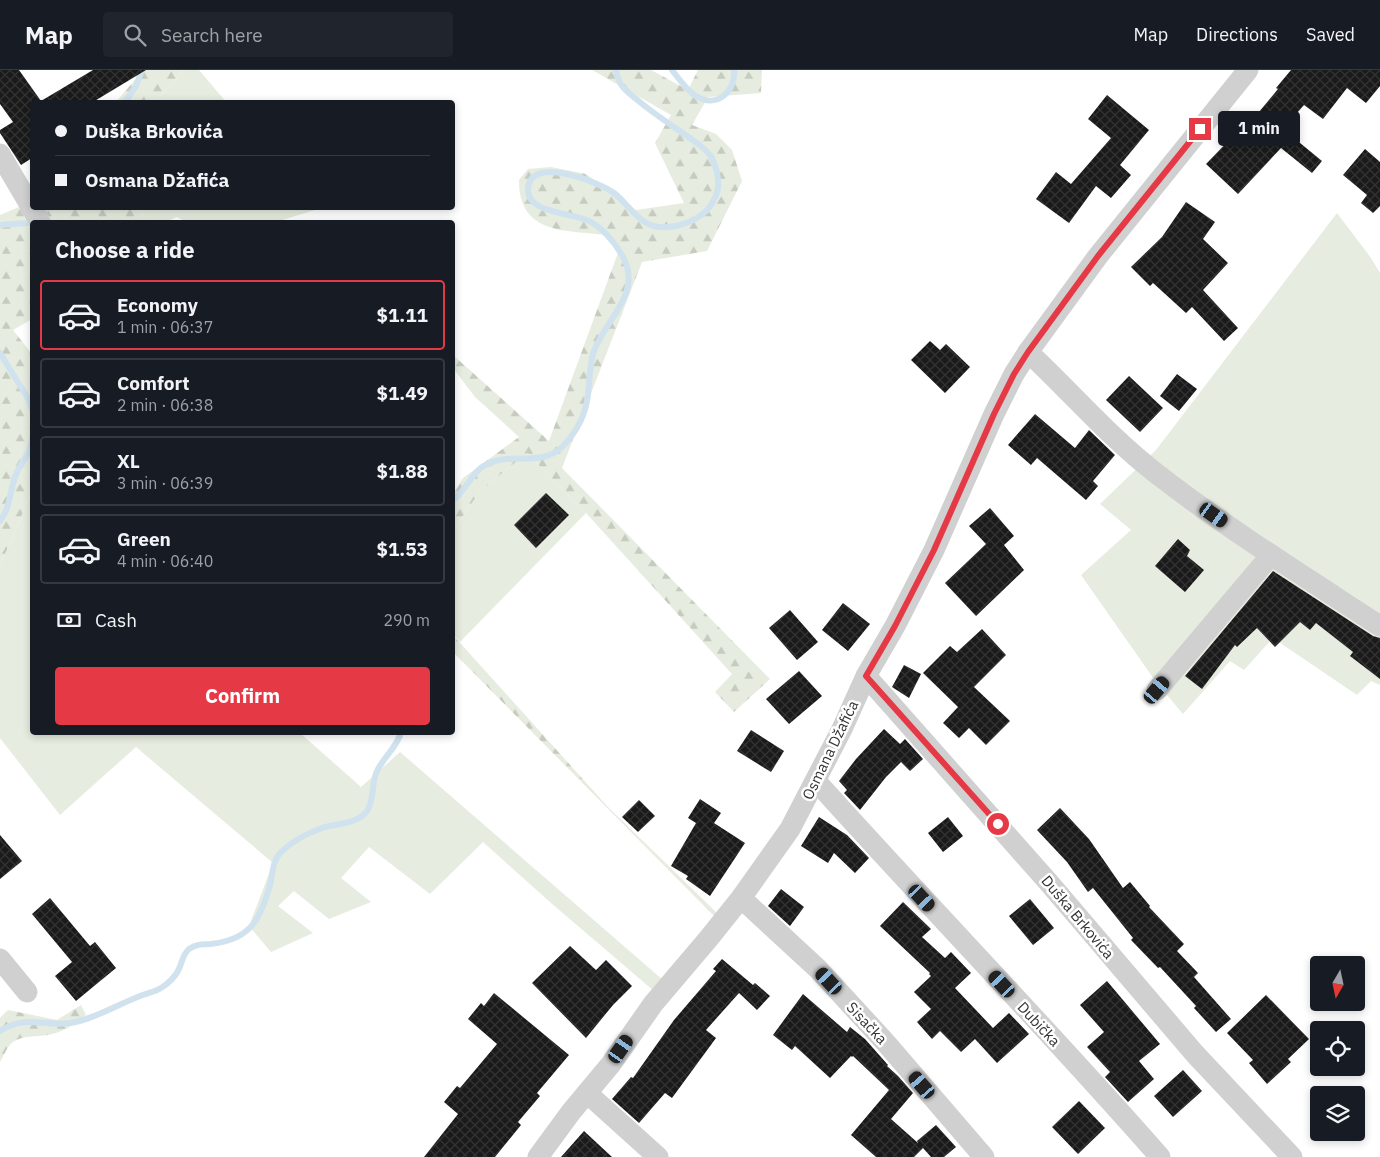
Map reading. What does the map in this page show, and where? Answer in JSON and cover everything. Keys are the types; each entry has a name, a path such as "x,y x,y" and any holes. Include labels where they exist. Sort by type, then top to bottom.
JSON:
{"street":[{"name":"Osmana Džafića","path":"538,1157 611,1064 652,1004 741,898 790,829 866,676 895,626 934,550 994,414 1014,374 1098,256 1248,70"},
{"path":"0,154 30,205"},
{"path":"1028,352 1125,447 1157,474 1271,555 1380,626"},
{"path":"1157,690 1271,555"},
{"name":"Duška Brkovića","path":"866,676 1050,884 1194,1054 1292,1157"},
{"name":"Dubička","path":"816,780 883,856 1108,1098 1160,1157"},
{"name":"Sisačka","path":"741,898 818,969 886,1042 984,1157"},
{"path":"0,958 26,992"},
{"path":"587,1093 658,1157"}],"green space":[{"path":"135,70 184,70 157,100 118,100 138,76"},
{"path":"184,70 199,70 224,100 157,100"},
{"path":"592,70 651,70 688,90 698,70 762,70 761,93 708,97 692,125 716,134 732,150 742,181 707,251 642,262 562,468 770,679 734,712 715,692 732,674 586,513 527,453 480,491 455,528 455,491 463,478 519,437 475,397 455,371 455,357 549,441 619,250 607,235 561,230 536,220 527,211 521,198 519,180 528,169 551,167 586,174 636,210 684,203 655,143 671,115"},
{"path":"30,202 30,210 139,210 147,220 30,220 30,320 13,330 30,351 30,496 0,566 0,215"},
{"path":"139,210 315,210 282,220 182,220 177,217 170,220 147,220"},
{"path":"1337,213 1380,273 1380,685 1371,681 1357,695 1273,638 1244,670 1230,661 1183,714 1156,682 1081,575 1131,530 1100,504 1156,450"},
{"path":"527,453 586,513 460,642 455,636 455,528 480,491"},
{"path":"30,496 30,735 302,735 361,787 400,752 663,980 654,991 483,842 430,894 369,847 341,878 371,902 329,919 294,891 278,906 313,933 271,952 249,926 273,863 136,747 60,815 0,738 0,566"},
{"path":"455,637 608,807 717,913 715,917 455,654"},
{"path":"81,1005 86,1015 77,1022 53,1034 25,1037 13,1042 0,1062 0,1018 8,1010 57,1020"}],"building":[{"path":"0,70 19,70 40,100 30,100 30,159 21,165 0,133 0,130 13,122 0,104"},
{"path":"93,70 146,70 96,100 43,100"},
{"path":"1291,70 1380,70 1380,86 1366,103 1347,88 1323,119 1304,105 1283,129 1322,161 1312,173 1281,148 1238,194 1206,164 1236,133 1239,136 1278,89 1276,88"},
{"path":"1107,95 1149,130 1120,165 1131,175 1111,198 1096,186 1069,223 1036,199 1056,172 1071,184 1111,138 1088,119"},
{"path":"1365,149 1380,162 1380,206 1373,213 1361,203 1367,195 1343,175"},
{"path":"1186,202 1215,222 1203,239 1228,263 1203,290 1238,328 1224,341 1192,307 1186,313 1153,283 1150,286 1131,267 1162,237"},
{"path":"930,341 940,350 946,344 970,367 945,393 911,360"},
{"path":"1177,374 1197,389 1179,411 1160,396"},
{"path":"1129,376 1163,408 1140,432 1106,400"},
{"path":"1035,414 1075,448 1089,430 1115,455 1093,481 1098,486 1086,500 1037,458 1031,465 1008,445"},
{"path":"546,493 569,515 536,548 514,525"},
{"path":"990,508 1014,536 1004,545 1024,570 976,616 945,583 986,544 969,526"},
{"path":"1178,539 1190,550 1187,556 1204,570 1185,592 1155,566"},
{"path":"1273,571 1373,636 1380,638 1380,679 1350,656 1353,652 1316,623 1310,630 1300,622 1275,647 1257,628 1237,647 1235,645 1202,689 1185,676"},
{"path":"843,603 870,624 848,651 822,630"},
{"path":"790,610 818,642 797,660 769,628"},
{"path":"982,629 1006,655 974,687 1010,721 986,745 969,728 959,738 943,723 958,707 923,673 950,646 957,652"},
{"path":"904,665 921,674 909,698 892,687"},
{"path":"799,671 822,696 789,724 766,699"},
{"path":"884,729 900,744 905,739 923,759 910,771 901,762 886,777 860,810 844,793 847,790 839,781 856,759"},
{"path":"751,730 784,751 771,772 737,751"},
{"path":"700,799 721,813 714,823 745,843 710,896 686,879 688,876 671,866 696,823 688,818"},
{"path":"639,800 655,816 638,832 622,817"},
{"path":"1060,808 1089,839 1123,888 1130,882 1149,907 1184,944 1177,951 1198,973 1194,977 1231,1019 1216,1032 1194,1008 1196,1006 1160,967 1158,968 1131,940 1133,938 1093,888 1088,892 1067,862 1037,830"},
{"path":"819,817 847,835 869,858 855,873 834,853 828,863 801,846"},
{"path":"948,817 963,836 943,852 928,833"},
{"path":"0,835 22,861 0,879"},
{"path":"781,889 804,907 790,926 768,906"},
{"path":"50,898 90,946 95,942 116,968 76,1001 55,976 72,962 32,914"},
{"path":"1030,899 1054,928 1033,945 1009,916"},
{"path":"903,902 931,929 922,937 945,958 951,952 971,973 955,988 993,1028 1009,1013 1029,1034 997,1063 975,1039 961,1052 940,1031 932,1039 917,1022 931,1009 914,992 931,976 930,973 880,926"},
{"path":"570,946 596,970 606,960 632,986 613,1005 586,1038 532,983"},
{"path":"722,959 753,985 755,983 770,996 757,1010 739,993 706,1030 716,1038 672,1098 665,1093 639,1123 612,1099 631,1077 633,1078 674,1020 716,971 713,969"},
{"path":"1107,981 1160,1044 1139,1061 1154,1079 1128,1102 1105,1077 1110,1072 1087,1047 1104,1032 1080,1005"},
{"path":"494,993 569,1055 537,1093 540,1096 518,1122 521,1125 495,1157 424,1157 458,1114 444,1102 457,1086 460,1088 497,1044 468,1019 481,1003 484,1006"},
{"path":"803,994 847,1032 850,1027 865,1039 913,1093 891,1119 918,1143 917,1141 936,1125 956,1147 944,1157 931,1157 923,1148 914,1157 876,1157 851,1135 889,1090 853,1056 830,1078 795,1046 792,1050 773,1035"},
{"path":"1266,995 1309,1039 1288,1059 1291,1062 1267,1084 1249,1063 1253,1060 1227,1033"},
{"path":"1183,1070 1202,1091 1173,1117 1154,1096"},
{"path":"1079,1101 1105,1128 1078,1154 1052,1127"},
{"path":"584,1131 612,1157 561,1157"}],"waterway":[{"path":"126,100 136,86 142,70"},
{"path":"455,499 477,471 487,464 506,459 545,456 554,453 567,442 580,423 585,409 594,351 626,294 628,270 623,257 613,242 601,229 591,222 543,208 535,203 529,197 528,188 532,178 541,173 553,172 595,183 614,193 643,221 660,227 678,226 695,219 706,211 716,196 718,188 717,176 710,155 628,93 619,81 616,70"},
{"path":"672,70 692,94 703,100 711,101 723,96 728,91 732,85 734,70"},
{"path":"32,220 45,210"},
{"path":"0,225 30,222"},
{"path":"0,353 30,403"},
{"path":"0,521 7,509 15,476 30,448"},
{"path":"0,1031 19,1023 70,1023 97,1015 164,986 172,980 179,969 185,953 192,947 224,942 242,934 252,926 260,912 269,889 274,864 284,849 311,832 353,821 367,811 377,771 400,735"}],"route":[{"path":"998,824 866,676 895,626 934,550 972,462 1014,374 1098,256 1200,129"}]}
